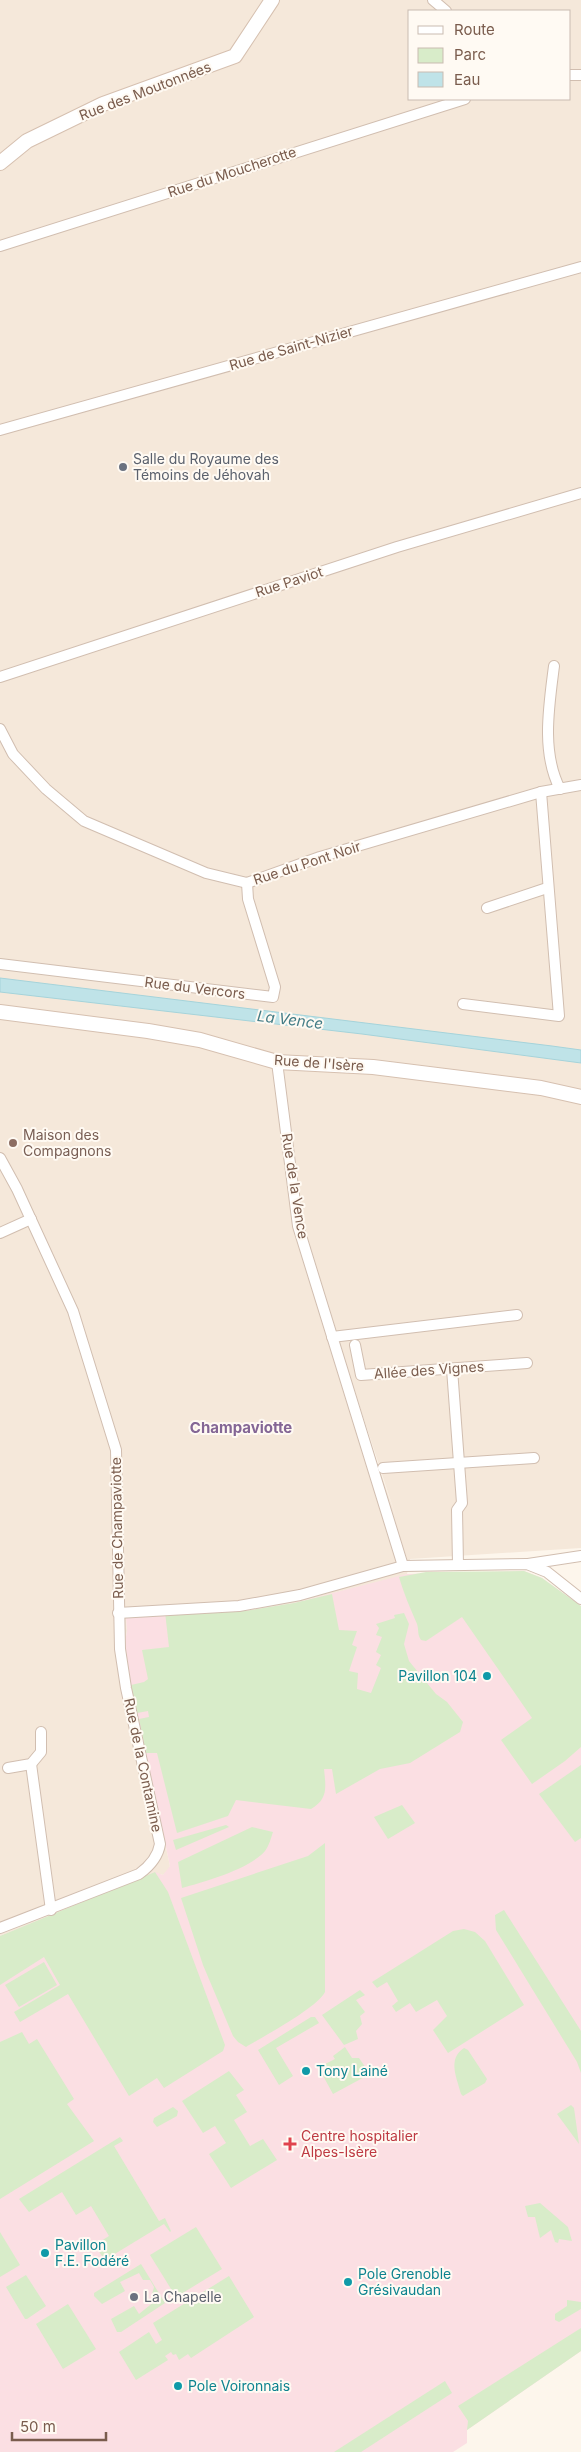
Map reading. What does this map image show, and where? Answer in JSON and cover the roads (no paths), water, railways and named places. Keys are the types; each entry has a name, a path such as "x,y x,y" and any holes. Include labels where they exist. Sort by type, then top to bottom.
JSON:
{"street":[{"name":"Rue des Moutonnées","path":"0,163 27,141 103,104 235,56 272,0"},
{"path":"433,0 445,10"},
{"name":"Rue du Moucherotte","path":"0,246 462,100"},
{"name":"Rue de Saint-Nizier","path":"0,430 581,266"},
{"name":"Rue Paviot","path":"0,677 397,547 581,493"},
{"path":"554,666 548,757 552,774 560,789"},
{"name":"Rue du Pont Noir","path":"0,729 13,754 46,789 84,821 206,874 247,883 320,856 541,792 581,785"},
{"path":"463,1004 559,1016 547,888 541,792"},
{"name":"Rue du Vercors","path":"0,964 273,997 275,987 248,899 247,883"},
{"path":"487,908 547,888"},
{"name":"Rue de l'Isère","path":"0,1012 148,1031 200,1040 277,1062 373,1067 541,1088 581,1097"},
{"name":"Rue de la Vence","path":"277,1062 298,1226 403,1566"},
{"name":"Rue de Champaviotte","path":"0,1158 73,1311 116,1450 118,1613 239,1606 300,1594 403,1566 527,1564 546,1572 581,1599"},
{"path":"0,1233 31,1220"},
{"path":"332,1337 517,1315"},
{"name":"Allée des Vignes","path":"355,1345 361,1375 527,1363"},
{"path":"452,1369 462,1503 458,1510 458,1565"},
{"path":"383,1468 534,1458"},
{"path":"527,1564 581,1556"},
{"name":"Rue de la Contamine","path":"0,1928 139,1874 148,1867 159,1851 160,1844 126,1688 120,1649 118,1613"},
{"path":"8,1768 32,1764 41,1752 41,1732"},
{"path":"32,1764 50,1910"}],"water":[{"name":"La Vence","path":"0,978 581,1050 581,1063 362,1034 0,992"}],"place":[{"name":"Salle du Royaume des Témoins de Jéhovah","path":"123,467"},
{"name":"Maison des Compagnons","path":"13,1143"},
{"name":"Pavillon 104","path":"487,1676"},
{"name":"Tony Lainé","path":"306,2071"},
{"name":"Centre hospitalier Alpes-Isère","path":"290,2144"},
{"name":"Pavillon F.E. Fodéré","path":"45,2253"},
{"name":"Pole Grenoble Grésivaudan","path":"348,2282"},
{"name":"La Chapelle","path":"134,2297"},
{"name":"Pole Voironnais","path":"178,2386"}],"district":[{"name":"Champaviotte","path":"241,1428"}]}
